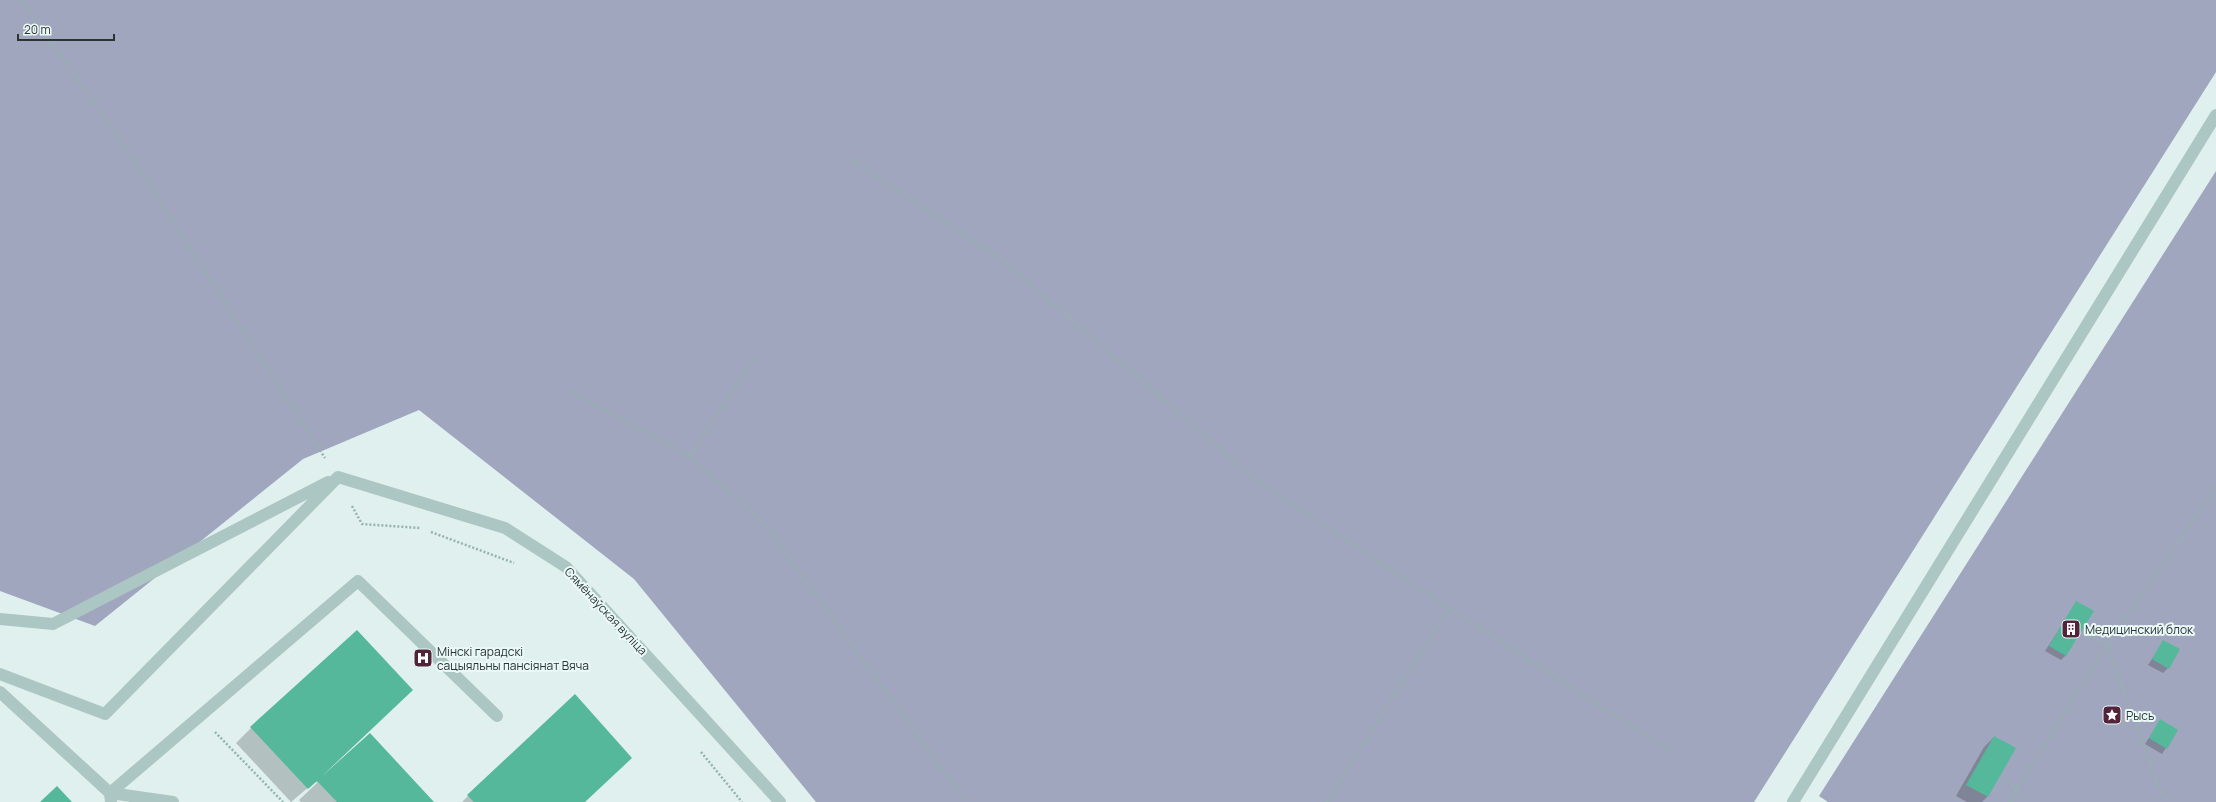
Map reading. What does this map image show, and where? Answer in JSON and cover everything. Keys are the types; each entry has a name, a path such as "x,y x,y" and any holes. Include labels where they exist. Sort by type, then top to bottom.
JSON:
{"street":[{"path":"1793,802 2216,115"},
{"path":"0,619 53,624 338,477"},
{"path":"0,674 105,714 338,477"},
{"name":"Сямёнаўская вуліца","path":"338,477 434,508 505,528 566,566 780,802"},
{"path":"110,797 200,716 358,581 497,716"},
{"path":"0,692 110,797 173,802"}],"path":[{"path":"22,0 136,164 338,477 362,524 421,528"},
{"path":"850,159 1003,260 1255,479 1449,608 1672,752"},
{"path":"690,456 758,355"},
{"path":"571,391 690,456 764,522 966,802"},
{"path":"2009,802 2107,645 2216,487"},
{"path":"428,531 515,563"},
{"path":"1326,802 1449,608"},
{"path":"2086,634 2107,645 2158,785 2168,802"},
{"path":"200,716 283,802"},
{"path":"697,748 742,802"},
{"path":"2005,780 2017,790 2020,802"}],"shaded area":[{"path":"0,0 2216,0 2216,72 1754,802 816,802 634,579 419,410 303,459 95,626 0,591"},
{"path":"2216,171 2216,802 1828,802 1819,796"}],"building":[{"name":"Медицинский блок","path":"2076,601 2094,611 2066,656 2049,646"},
{"path":"357,630 413,690 320,778 370,733 434,802 337,802 317,781 308,789 250,727"},
{"path":"2163,640 2180,649 2169,669 2152,659"},
{"path":"575,694 632,758 585,802 474,802 467,795"},
{"path":"2160,719 2178,730 2167,749 2149,738"},
{"path":"1994,736 2016,748 1988,797 1966,785"},
{"path":"57,786 72,802 40,802"}],"place":[{"name":"Медицинский блок","path":"2071,629"},
{"name":"Мінскі гарадскі сацыяльны пансіянат Вяча","path":"423,658"},
{"name":"Рысь","path":"2112,715"}]}
